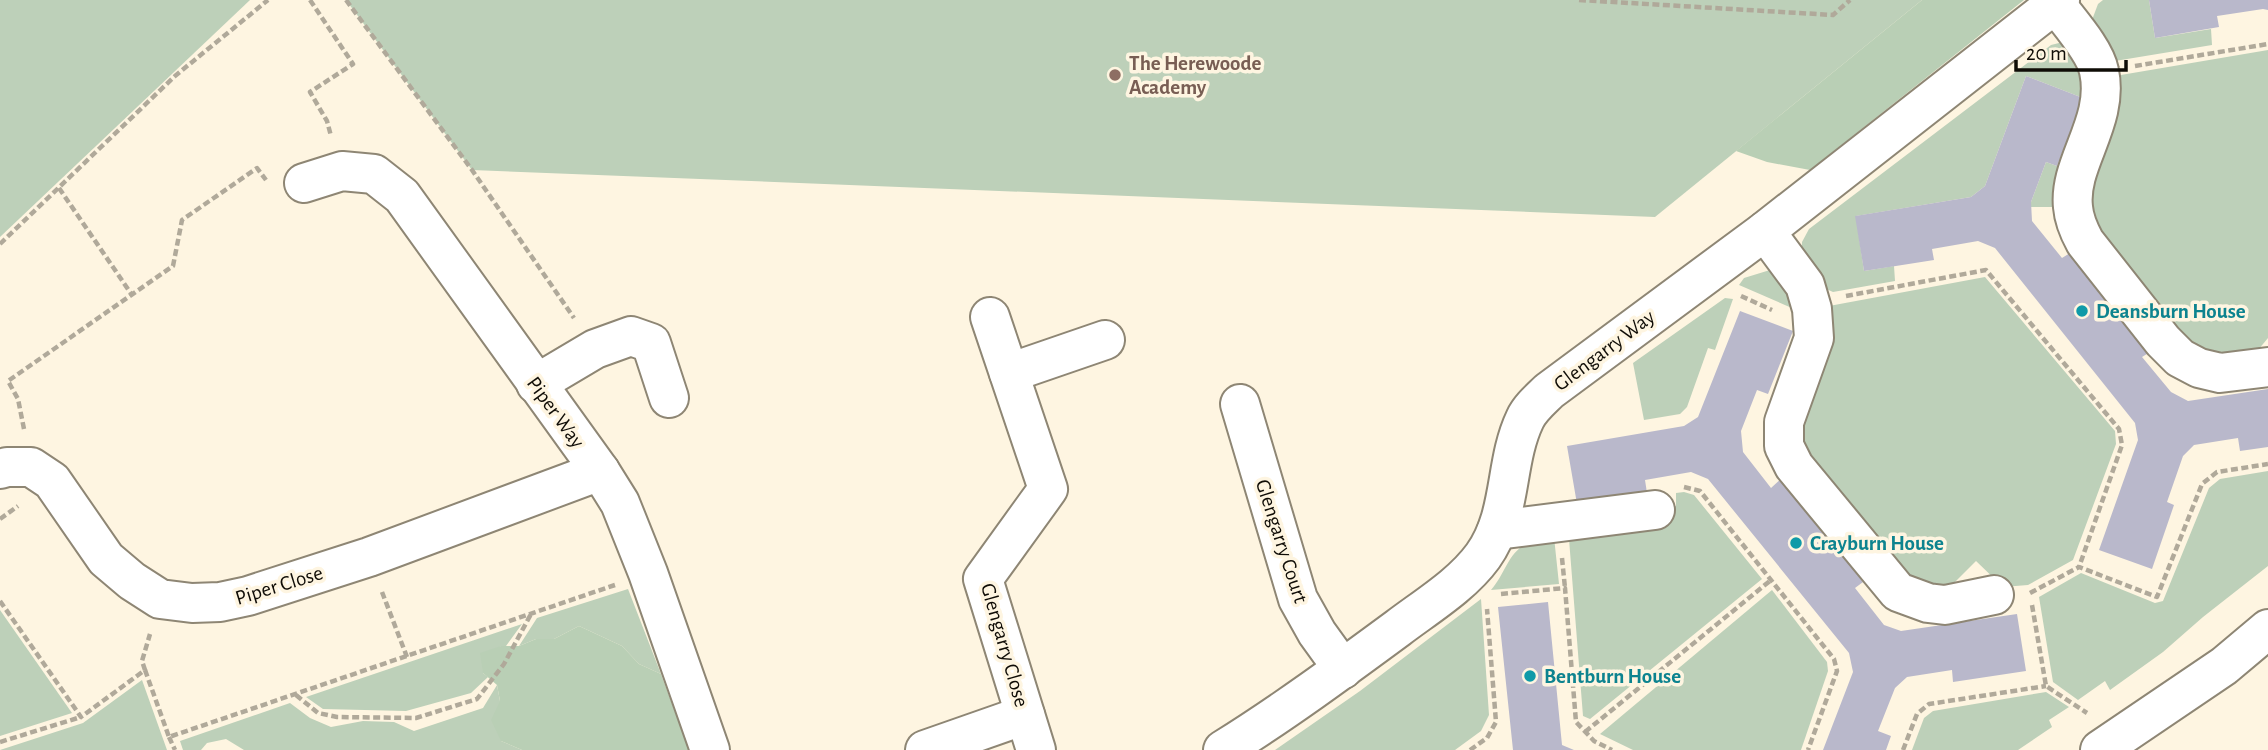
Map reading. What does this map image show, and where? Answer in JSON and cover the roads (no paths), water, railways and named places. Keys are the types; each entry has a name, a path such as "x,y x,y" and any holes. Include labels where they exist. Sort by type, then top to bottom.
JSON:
{"street":[{"path":"2058,2 2091,53 2099,71 2100,105 2075,181 2072,204 2076,223 2085,242 2180,358 2199,368 2220,373 2268,367"},
{"name":"Glengarry Way","path":"1223,750 1343,669 1462,580 1483,556 1497,530 1510,482 1514,446 1526,416 1549,391 1765,231 2058,2"},
{"name":"Piper Way","path":"304,183 342,171 374,174 402,196 600,471 620,503 648,573 710,750"},
{"path":"1765,231 1805,285 1810,302 1814,338 1784,422 1784,446 1794,466 1898,592 1928,603 1945,605 1994,595"},
{"name":"Glengarry Close","path":"990,317 1048,489 983,579 1030,732"},
{"path":"536,384 595,349 631,337 651,342 669,398"},
{"path":"1009,373 1105,340"},
{"name":"Glengarry Court","path":"1240,404 1298,599 1317,633 1343,669"},
{"name":"Piper Close","path":"15,468 52,481 106,558 132,581 160,599 191,604 220,603 247,596 369,557 600,471"},
{"path":"1497,530 1655,510"},
{"path":"2104,748 2224,666 2268,629"},
{"path":"925,750 1030,732"}],"place":[{"name":"The Herewoode Academy","path":"1115,75"},
{"name":"Deansburn House","path":"2082,311"},
{"name":"Crayburn House","path":"1796,543"},
{"name":"Bentburn House","path":"1530,676"}]}
